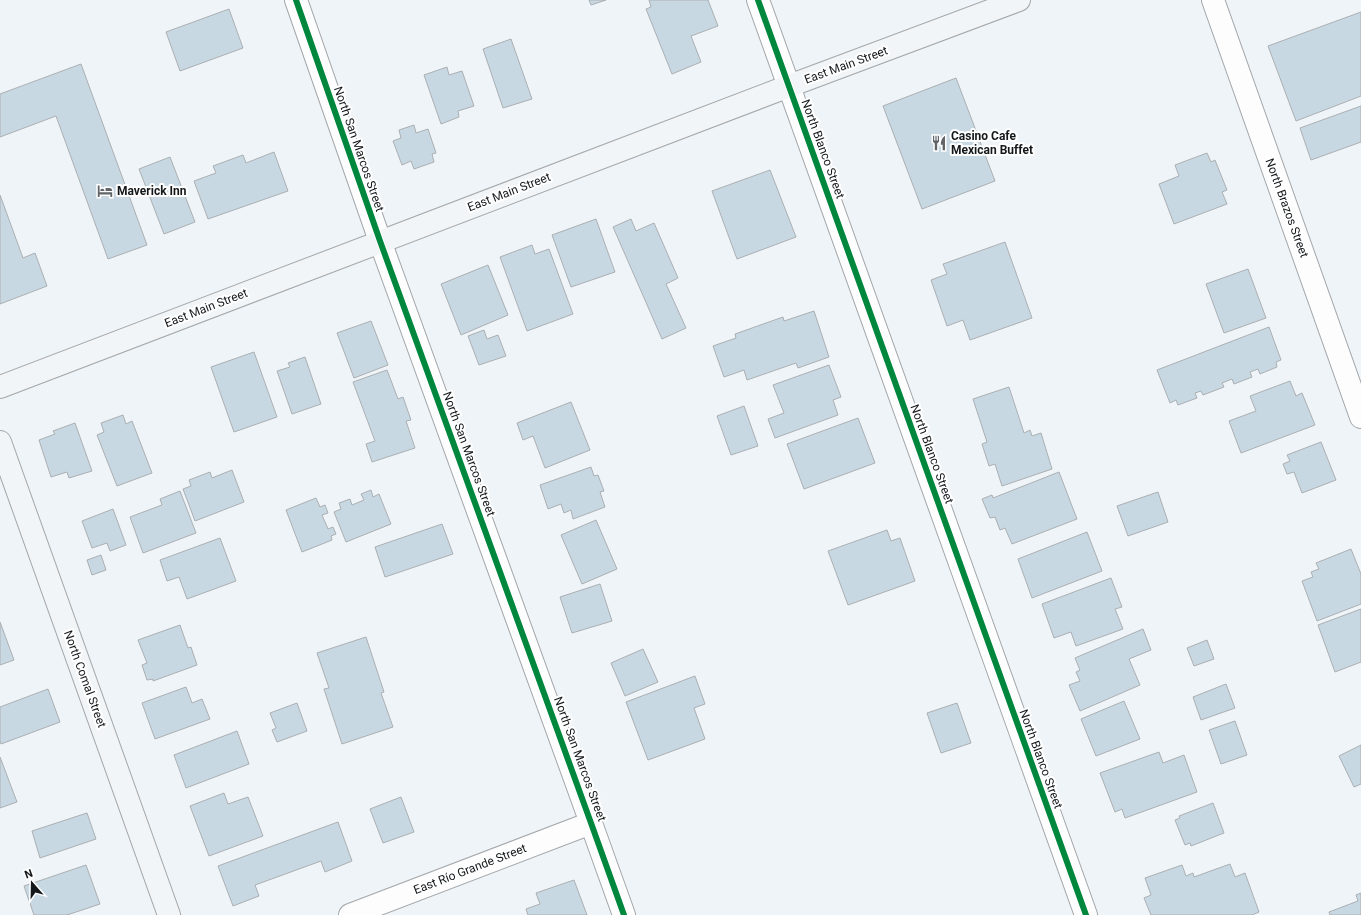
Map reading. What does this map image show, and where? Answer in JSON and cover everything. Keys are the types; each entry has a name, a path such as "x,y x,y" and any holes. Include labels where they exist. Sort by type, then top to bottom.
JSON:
{"main road":[{"name":"East Main Street","path":"0,387 788,86 1019,0"},
{"name":"North Comal Street","path":"0,442 169,915"}],"street":[{"name":"North San Marcos Street","path":"296,0 380,241 624,915"},
{"name":"North Blanco Street","path":"758,0 1086,915"},
{"name":"North Brazos Street","path":"1213,0 1361,417"},
{"name":"East Río Grande Street","path":"350,915 591,823"}],"building":[{"path":"589,0 606,0 591,5"},
{"path":"649,0 708,0 718,26 691,36 701,62 672,74 646,9 651,7"},
{"path":"229,9 243,48 180,71 166,32"},
{"path":"1361,12 1361,96 1296,121 1268,46"},
{"path":"511,39 532,99 503,108 483,49"},
{"name":"Maverick Inn","path":"81,64 147,245 108,259 56,116 0,137 0,94"},
{"path":"447,67 449,75 462,71 474,106 458,111 459,117 441,124 424,75"},
{"name":"Casino Cafe Mexican Buffet","path":"956,78 995,181 922,209 883,106"},
{"path":"1361,106 1361,142 1311,160 1300,128"},
{"path":"414,125 416,133 428,129 436,153 432,154 434,162 414,169 411,161 402,165 393,141 401,138 399,130"},
{"path":"274,152 288,191 208,219 194,181 216,173 213,166 243,155 246,163"},
{"path":"1207,153 1211,162 1215,160 1227,190 1222,192 1227,204 1174,224 1159,184 1179,176 1175,165"},
{"path":"170,157 195,222 164,234 139,169"},
{"path":"770,170 796,237 737,259 712,191"},
{"path":"0,195 23,258 35,253 47,286 0,304"},
{"path":"596,219 615,272 571,287 552,235"},
{"path":"631,219 636,231 654,223 678,278 666,284 686,328 662,339 613,227"},
{"path":"1005,242 1032,318 970,340 963,320 947,326 931,280 947,274 943,264"},
{"path":"532,245 535,254 549,249 573,314 527,331 500,257"},
{"path":"488,265 508,315 461,335 441,284"},
{"path":"1248,269 1266,318 1224,333 1206,284"},
{"path":"814,311 829,357 798,368 796,363 747,380 744,370 724,377 713,346 736,338 735,334 783,317 784,321"},
{"path":"371,321 388,365 354,378 337,333"},
{"path":"1269,327 1281,360 1276,362 1277,367 1260,374 1258,369 1250,372 1252,377 1234,384 1232,379 1222,383 1224,387 1203,395 1201,391 1195,393 1197,398 1178,405 1176,400 1170,403 1157,370"},
{"path":"484,330 487,339 498,335 506,356 479,365 468,336"},
{"path":"254,352 277,417 234,432 211,367"},
{"path":"305,357 321,404 292,414 277,371 290,367 288,363"},
{"path":"829,365 841,397 833,400 838,415 775,438 768,419 784,413 773,385"},
{"path":"387,370 398,399 403,397 411,420 406,421 415,448 372,462 366,444 375,441 353,382"},
{"path":"1290,381 1296,396 1302,393 1315,425 1241,453 1229,421 1256,411 1250,396"},
{"path":"1009,387 1024,433 1030,430 1032,436 1041,433 1052,469 1002,486 995,464 989,466 982,444 987,442 973,399"},
{"path":"571,402 590,450 545,468 533,436 523,440 517,423"},
{"path":"744,406 758,446 731,455 717,416"},
{"path":"123,415 126,424 132,421 152,473 117,486 97,435 104,432 101,423"},
{"path":"858,418 875,463 804,489 787,444"},
{"path":"75,423 92,471 69,478 67,472 51,477 39,440 55,434 53,431"},
{"path":"1321,442 1336,480 1302,493 1294,472 1287,474 1283,464 1290,461 1287,455"},
{"path":"591,467 594,476 598,475 604,491 600,492 605,507 573,519 571,510 564,513 561,504 548,509 540,485"},
{"path":"232,470 244,502 195,521 183,489 191,486 189,480 210,472 212,478"},
{"path":"1059,472 1077,519 1012,544 1005,528 1000,530 995,517 990,518 982,499 992,495 993,498"},
{"path":"371,490 373,497 379,494 391,524 346,542 334,512 341,509 339,503 350,499 352,505 364,500 361,494"},
{"path":"180,491 196,533 143,553 130,517 162,505 160,499"},
{"path":"1158,492 1168,522 1128,536 1117,506"},
{"path":"316,498 320,507 325,505 328,513 322,515 328,529 333,527 336,534 331,536 332,540 302,552 286,510"},
{"path":"113,509 126,545 110,551 107,543 92,548 82,521"},
{"path":"596,520 617,569 582,584 561,535"},
{"path":"442,524 453,554 385,577 375,547"},
{"path":"887,530 891,541 900,538 915,581 848,605 828,551"},
{"path":"1087,532 1102,571 1032,598 1018,559"},
{"path":"220,538 236,581 187,599 179,577 167,581 160,560"},
{"path":"1351,549 1361,574 1361,604 1317,621 1302,581 1313,577 1311,572 1319,569 1316,563"},
{"path":"101,555 106,570 92,575 87,560"},
{"path":"1111,578 1122,607 1115,609 1123,629 1076,646 1071,632 1054,638 1042,604"},
{"path":"600,584 612,621 572,633 560,597"},
{"path":"1361,609 1361,662 1335,672 1318,625"},
{"path":"0,622 14,660 0,665"},
{"path":"180,625 188,648 191,647 197,665 153,681 153,679 147,680 142,665 147,663 138,640"},
{"path":"1143,629 1151,650 1129,659 1140,685 1080,711 1069,685 1080,681 1076,672 1080,670 1075,658"},
{"path":"366,637 384,692 381,693 393,727 342,744 324,689 329,688 317,653"},
{"path":"1207,640 1214,659 1194,666 1187,648"},
{"path":"643,649 658,682 625,696 611,663"},
{"path":"695,676 705,704 694,708 705,739 648,760 626,702"},
{"path":"1226,684 1235,708 1201,720 1193,697"},
{"path":"186,687 192,703 202,699 210,719 155,739 142,703"},
{"path":"48,689 60,722 1,744 0,707"},
{"path":"1124,701 1140,739 1096,756 1081,719"},
{"path":"297,703 307,731 277,742 272,730 276,728 270,713"},
{"path":"957,703 971,743 941,753 927,713"},
{"path":"1235,721 1247,755 1221,764 1209,730"},
{"path":"237,731 249,764 186,788 174,755"},
{"path":"1361,745 1361,784 1354,787 1339,756"},
{"path":"1159,752 1163,763 1184,755 1197,792 1125,818 1122,809 1115,812 1100,773"},
{"path":"0,757 17,802 0,808"},
{"path":"224,793 228,804 248,797 263,836 209,856 190,806"},
{"path":"401,797 414,832 383,843 370,809"},
{"path":"1213,803 1224,833 1191,846 1190,843 1185,845 1175,820 1180,818 1179,816"},
{"path":"87,813 96,839 40,858 32,831"},
{"path":"338,822 352,861 325,872 321,861 255,885 259,896 233,906 218,866"},
{"path":"1230,864 1235,877 1245,873 1259,912 1252,915 1151,915 1144,898 1151,895 1145,878 1182,865 1186,876 1193,873 1194,877"},
{"path":"86,865 100,904 67,915 34,915 24,886"},
{"path":"574,880 587,915 528,915 526,909 540,904 536,893"},
{"path":"1361,893 1361,915 1330,915 1329,912 1358,901 1356,895"}],"cycle path":[{"path":"296,0 380,241 624,915"},
{"path":"758,0 1086,915"}],"place":[{"name":"Casino Cafe Mexican Buffet","path":"939,143"},
{"name":"Maverick Inn","path":"105,191"}]}
